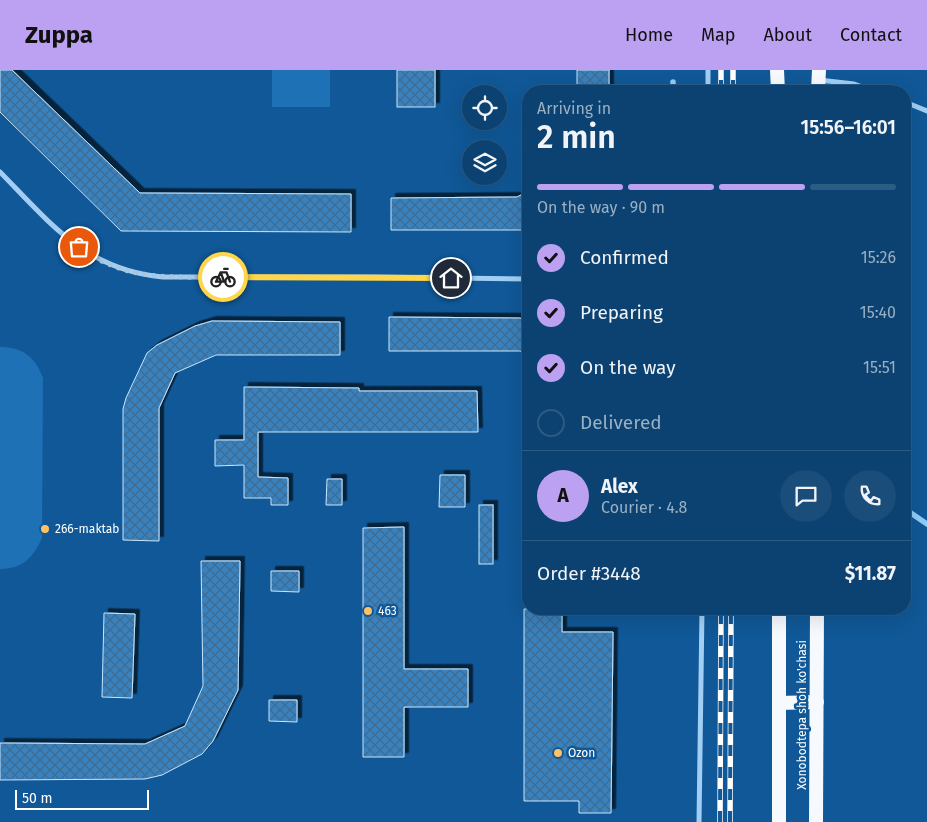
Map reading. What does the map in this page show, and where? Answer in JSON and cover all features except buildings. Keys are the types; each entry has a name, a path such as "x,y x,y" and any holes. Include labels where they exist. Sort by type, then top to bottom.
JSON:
{"highway":[{"path":"778,70 778,85"},
{"name":"Xonobodtepa shoh ko'chasi","path":"779,615 779,822"},
{"name":"Xonobodtepa shoh ko'chasi","path":"816,822 817,615"},
{"path":"779,703 817,702"}],"street":[{"path":"708,70 708,85"},
{"path":"818,80 857,85"},
{"path":"911,104 927,111"},
{"path":"0,172 56,228 79,247 104,263 133,273 163,277 373,276 522,280"},
{"path":"699,822 702,615"}],"shaded area":[{"path":"272,70 330,70 330,107 272,107"},
{"path":"0,347 22,351 36,364 43,378 42,538 31,557 26,561 15,567 0,569"}],"waterway":[{"path":"911,513 927,524"}],"railway":[{"path":"721,70 721,85"},
{"path":"733,70 733,85"},
{"path":"720,822 721,615"},
{"path":"730,822 731,615"}],"way so far":[{"path":"79,247 90,256 104,263 133,273 163,277 223,277"}],"place":[{"name":"266-maktab","path":"45,529"},
{"name":"463","path":"368,611"},
{"name":"Ozon","path":"558,753"}],"route":[{"path":"223,277 373,276 451,278"}]}
